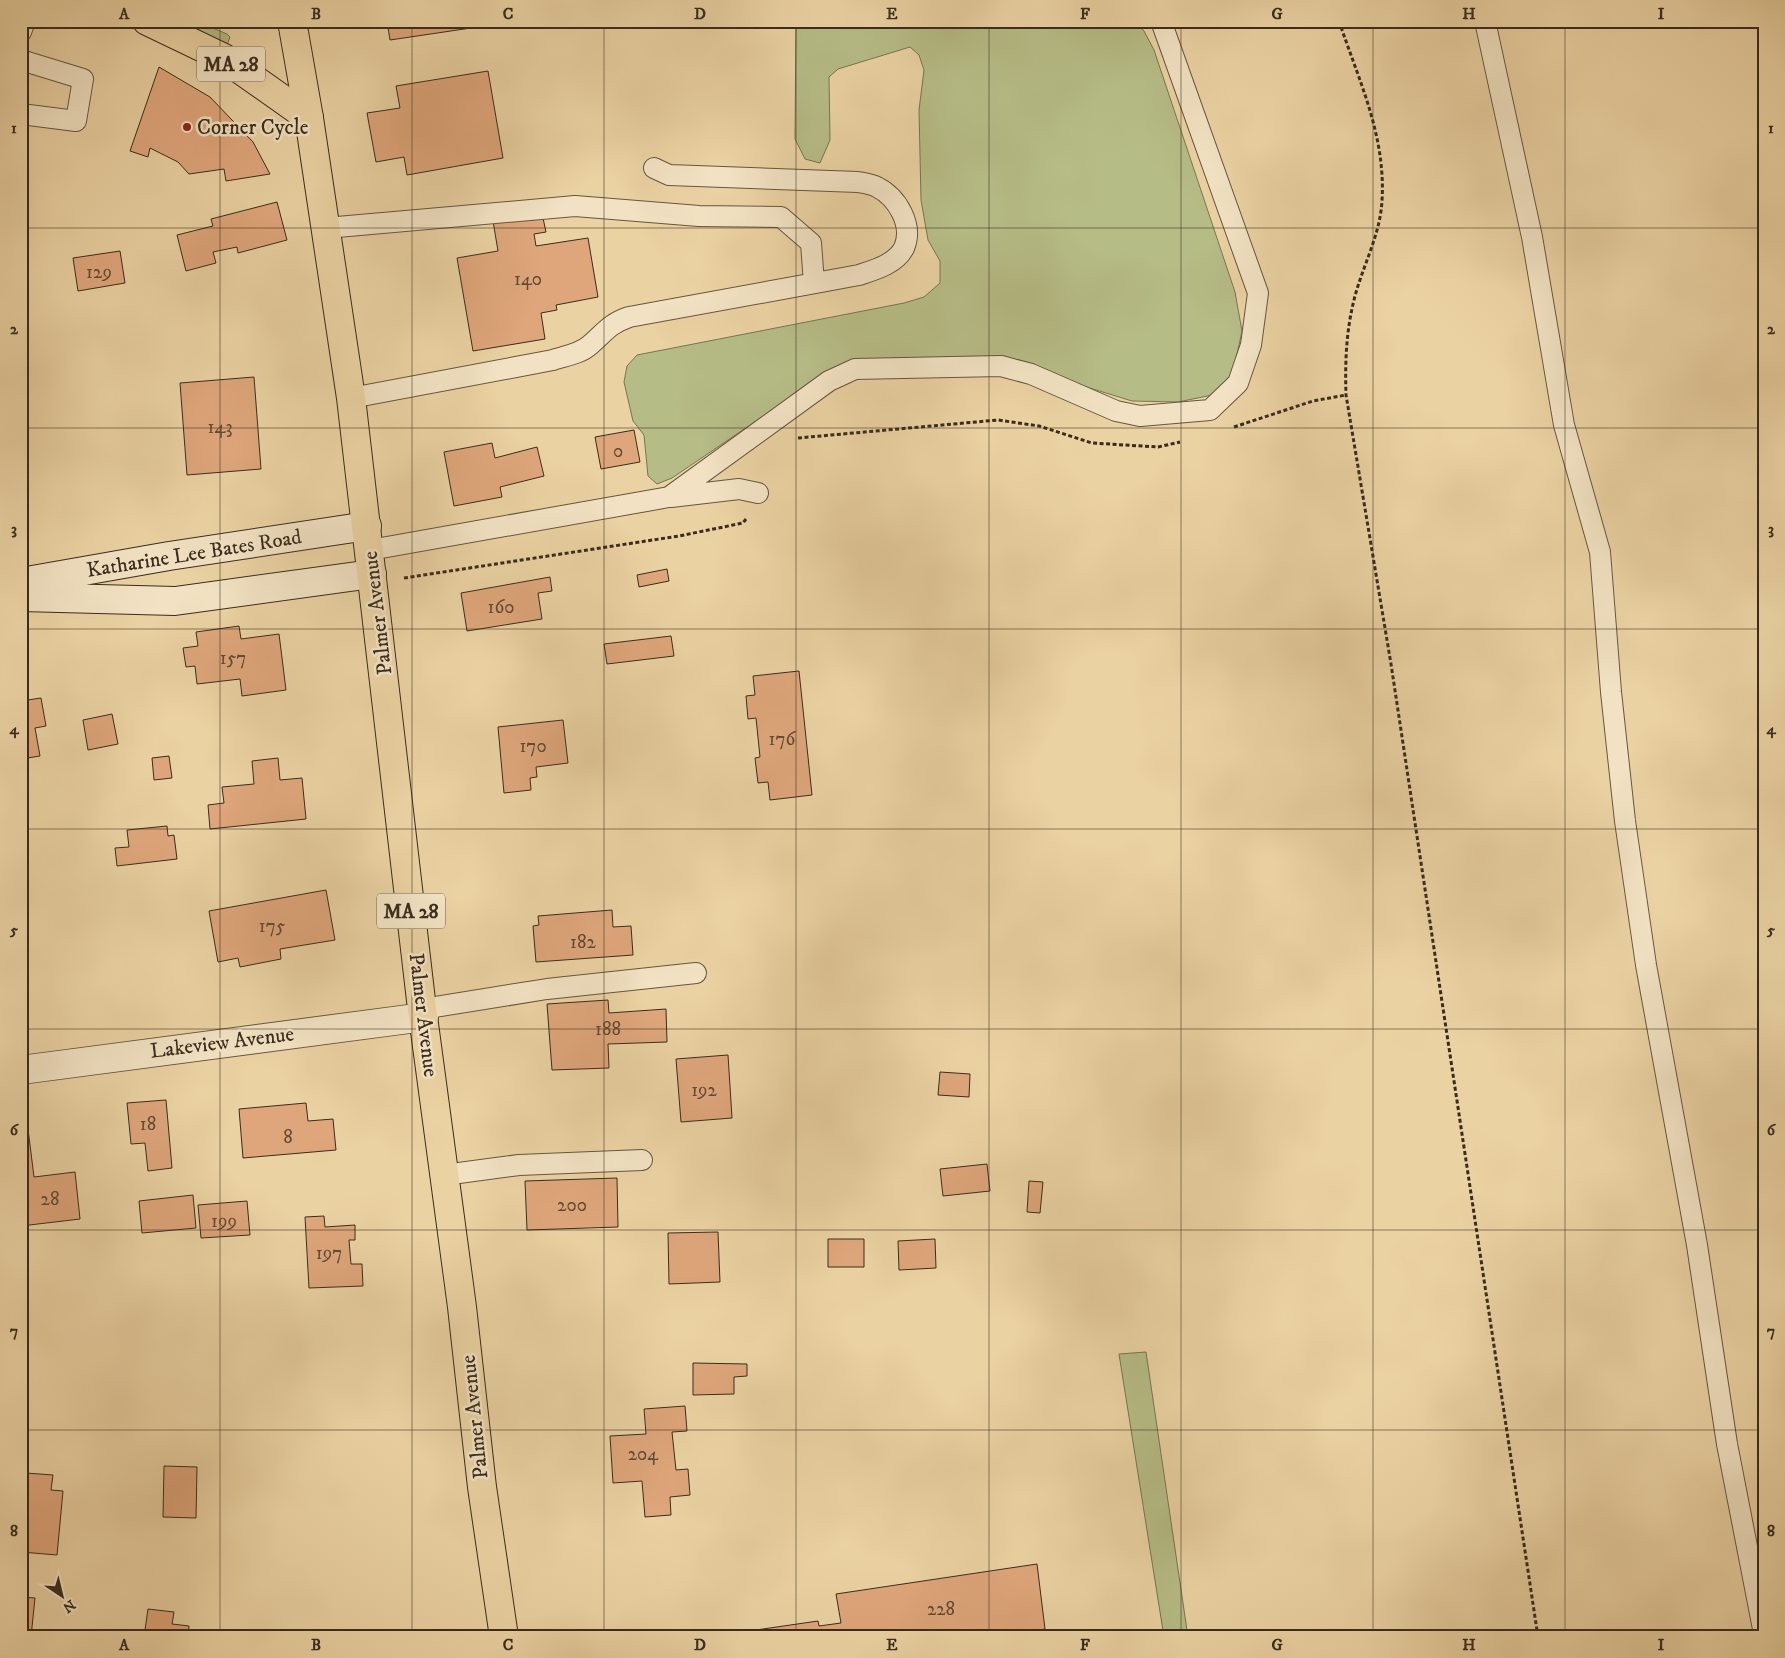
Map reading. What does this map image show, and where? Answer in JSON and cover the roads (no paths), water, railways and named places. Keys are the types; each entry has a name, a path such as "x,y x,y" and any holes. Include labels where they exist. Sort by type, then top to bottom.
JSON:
{"main road":[{"name":"MA 28","path":"147,21 224,58 309,118"},
{"name":"MA 28","path":"288,22 309,118"},
{"name":"Palmer Avenue","path":"309,118 351,398 423,1013 482,1487 504,1637"}],"street":[{"name":"Katharine Lee Bates Road","path":"21,582 169,556 370,558"},
{"path":"21,597 175,601 370,558"},
{"name":"Lakeview Avenue","path":"21,1070 423,1013"}],"lane":[{"path":"21,32 25,21"},
{"path":"670,497 829,381 855,370 1001,366 1031,374 1116,411 1140,416 1210,410 1238,383 1251,345 1258,293 1161,21"},
{"path":"1486,21 1532,237 1564,425 1600,552 1625,821 1645,956 1697,1245 1727,1444 1764,1634"},
{"path":"21,60 83,79 76,121 21,114"},
{"path":"351,398 573,354 590,346 614,323 629,317 859,275 886,266 904,248 908,226 897,203 877,186 858,182 669,175 654,168"},
{"path":"326,228 575,206 699,216 781,217 811,243 814,283"},
{"path":"370,558 670,497 739,489 758,493"},
{"path":"423,1013 547,989 696,972"},
{"path":"444,1175 519,1165 642,1160"}],"place":[{"name":"Corner Cycle","path":"187,127"}]}
